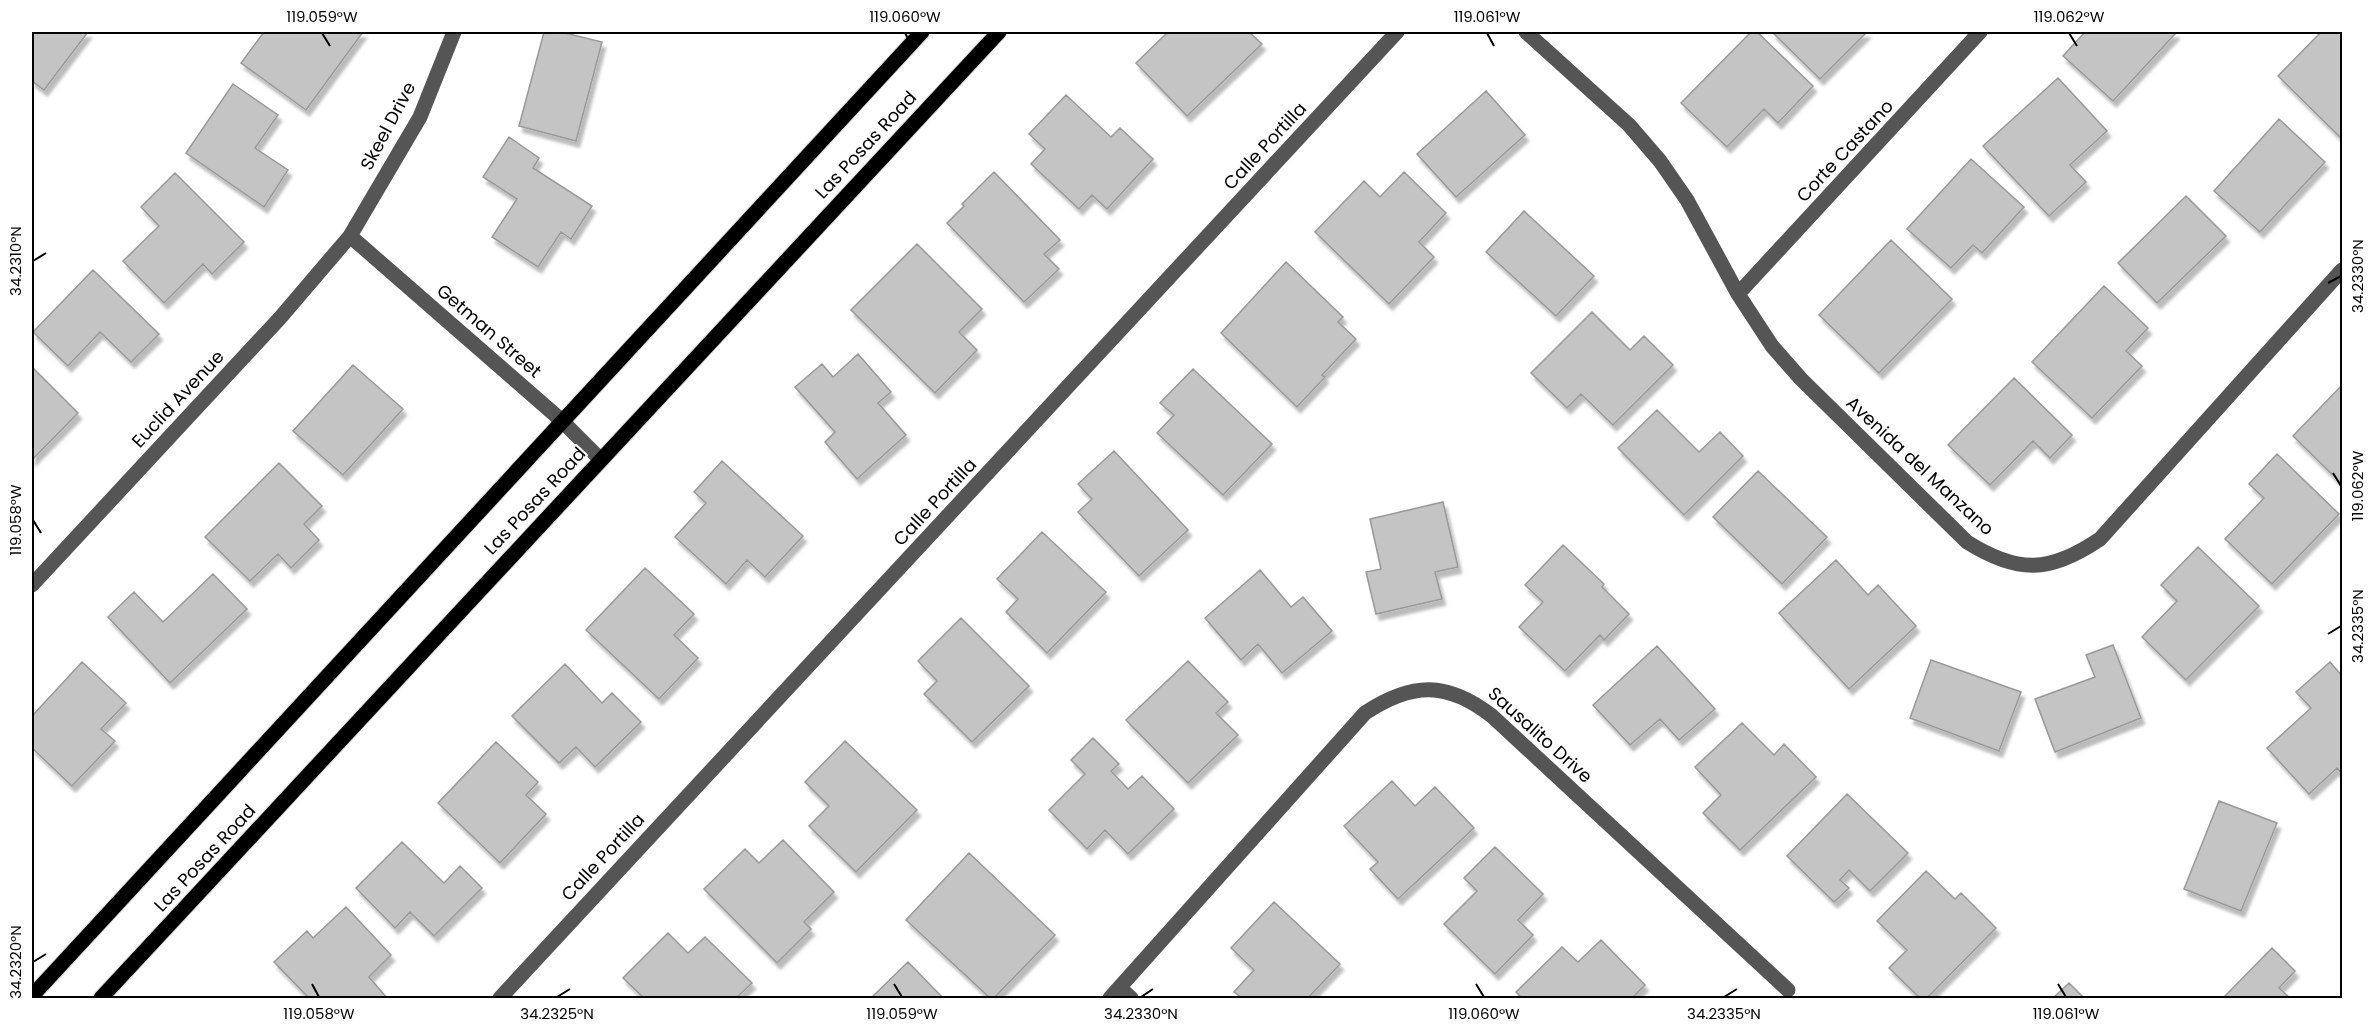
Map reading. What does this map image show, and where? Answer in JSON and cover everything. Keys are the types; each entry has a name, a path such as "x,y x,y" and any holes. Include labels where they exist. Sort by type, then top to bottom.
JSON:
{"main road":[{"name":"Las Posas Road","path":"32,996 561,420 922,32"},
{"name":"Las Posas Road","path":"101,999 600,459 999,32"}],"street":[{"name":"Skeel Drive","path":"350,236 420,117 454,32"},
{"name":"Calle Portilla","path":"500,999 1398,32"},
{"name":"Avenida del Manzano","path":"1526,32 1629,124 1660,161 1687,201 1738,294 1772,346 1801,379 1967,542 1993,558 2023,566 2044,565 2074,556 2100,539 2343,270"},
{"name":"Corte Castano","path":"1738,294 1980,32"},
{"name":"Getman Street","path":"350,236 561,420 600,459"},
{"name":"Euclid Avenue","path":"32,585 280,318 350,236"},
{"name":"Sausalito Drive","path":"1115,993 1365,713 1389,697 1416,689 1444,690 1471,700 1492,716 1788,990"},
{"path":"1115,993 1131,999"}],"building":[{"path":"32,32 88,32 44,90 32,81"},
{"path":"264,32 363,32 306,110 241,63"},
{"path":"544,32 561,32 602,42 576,141 519,126"},
{"path":"1168,32 1249,32 1262,44 1187,116 1136,63"},
{"path":"1751,32 1757,32 1813,86 1778,123 1764,109 1727,147 1681,103"},
{"path":"1772,32 1867,32 1820,79"},
{"path":"2085,32 2176,33 2113,101 2063,56"},
{"path":"2321,32 2342,32 2342,139 2278,76"},
{"path":"2058,78 2107,131 2070,165 2086,182 2049,216 1983,146"},
{"path":"233,84 278,115 255,148 288,170 264,207 186,153"},
{"path":"1486,91 1525,135 1456,197 1417,154"},
{"path":"1066,95 1111,137 1120,128 1153,159 1107,209 1092,195 1079,209 1031,164 1045,149 1029,134"},
{"path":"2279,119 2325,162 2260,232 2214,191"},
{"path":"509,137 539,158 533,168 592,206 571,239 561,232 538,267 492,237 517,199 483,177"},
{"path":"1971,159 2024,207 1982,253 1973,245 1951,268 1907,229"},
{"path":"994,172 1060,240 1044,254 1059,269 1024,302 947,223 964,206 962,204"},
{"path":"1404,172 1446,213 1419,242 1434,257 1389,304 1315,232 1364,181 1380,197"},
{"path":"175,173 244,242 212,274 203,264 164,303 123,261 159,226 141,207"},
{"path":"2186,196 2226,236 2157,303 2118,263"},
{"path":"1524,211 1594,276 1556,316 1486,252"},
{"path":"1891,240 1952,299 1879,373 1819,315"},
{"path":"917,244 982,309 959,332 977,350 935,393 851,310"},
{"path":"1286,262 1343,317 1338,322 1356,339 1322,375 1325,377 1297,407 1221,333"},
{"path":"93,270 159,334 131,362 100,332 68,366 33,332"},
{"path":"2104,286 2148,328 2126,351 2142,366 2092,418 2032,362"},
{"path":"1592,312 1630,350 1644,336 1673,365 1613,425 1581,394 1567,408 1531,373"},
{"path":"858,354 891,392 878,403 906,435 857,479 825,442 835,432 795,387 822,364 833,377"},
{"path":"353,365 403,409 343,475 293,431"},
{"path":"32,367 78,413 32,460"},
{"path":"1193,369 1272,444 1223,495 1157,433 1174,415 1160,403"},
{"path":"2014,378 2072,435 2050,458 2033,441 1990,485 1948,445"},
{"path":"2342,385 2342,484 2293,436"},
{"path":"1657,410 1699,452 1720,432 1743,456 1684,515 1618,448"},
{"path":"1114,451 1188,530 1139,576 1078,512 1092,499 1078,484"},
{"path":"2277,454 2339,514 2272,584 2225,539 2264,498 2249,484"},
{"path":"722,461 803,536 765,577 747,560 726,584 675,537 706,503 694,492"},
{"path":"279,463 322,506 304,524 319,540 291,568 278,554 250,581 205,537"},
{"path":"1758,471 1827,537 1782,584 1713,517"},
{"path":"1443,502 1458,567 1435,572 1442,599 1376,614 1366,572 1381,569 1370,519"},
{"path":"1042,532 1106,592 1047,653 1006,612 1018,599 997,579"},
{"path":"1563,545 1604,584 1602,587 1629,614 1604,640 1600,635 1565,671 1519,627 1543,602 1525,585"},
{"path":"2198,547 2259,606 2186,680 2142,637 2177,601 2161,585"},
{"path":"1836,560 1868,595 1878,585 1916,626 1849,689 1779,613"},
{"path":"645,568 694,614 674,635 698,658 659,699 586,630"},
{"path":"1260,570 1291,607 1303,597 1332,631 1282,673 1258,644 1241,660 1205,618"},
{"path":"213,574 247,609 170,683 108,617 134,592 163,622"},
{"path":"961,618 1029,686 972,742 924,694 937,681 918,661"},
{"path":"2113,645 2141,718 2055,752 2035,699 2095,677 2086,655"},
{"path":"1657,646 1715,709 1679,740 1660,719 1630,745 1593,705"},
{"path":"1931,660 2021,692 1999,751 1910,718"},
{"path":"1188,661 1228,702 1216,713 1238,735 1188,783 1126,720"},
{"path":"82,662 126,703 101,729 115,741 72,786 32,748 32,716"},
{"path":"2330,662 2342,676 2342,774 2337,768 2309,794 2267,748 2311,708 2296,692"},
{"path":"565,664 602,703 612,693 641,722 595,767 576,747 559,763 512,716"},
{"path":"1742,723 1774,755 1784,744 1816,777 1740,850 1703,813 1721,795 1695,767"},
{"path":"1093,738 1119,764 1111,771 1128,789 1142,776 1174,809 1128,854 1105,830 1087,849 1049,810 1085,774 1071,760"},
{"path":"845,741 917,810 856,872 809,826 829,806 805,782"},
{"path":"496,742 538,782 526,795 546,814 500,863 438,803"},
{"path":"1392,781 1415,806 1435,787 1474,828 1398,899 1370,869 1378,862 1344,826"},
{"path":"1847,794 1908,853 1870,891 1849,870 1840,880 1849,888 1834,902 1787,856"},
{"path":"2219,801 2277,823 2241,911 2184,889"},
{"path":"783,840 834,892 804,922 811,929 777,963 704,889 745,849 759,863"},
{"path":"402,842 444,883 460,866 482,888 434,936 410,912 395,928 356,888"},
{"path":"1495,847 1543,894 1518,920 1533,935 1495,974 1444,924 1477,891 1464,878"},
{"path":"969,853 1055,935 994,998 990,998 906,920"},
{"path":"1926,871 1955,899 1961,893 1996,928 1927,998 1920,998 1889,968 1907,950 1877,921"},
{"path":"1274,902 1340,964 1308,998 1242,998 1234,992 1254,970 1231,948"},
{"path":"346,907 391,955 369,977 387,998 309,998 274,962 307,931 313,938"},
{"path":"668,933 688,953 705,937 752,983 736,998 644,998 623,978"},
{"path":"1601,940 1645,985 1632,998 1522,998 1516,992 1562,947 1578,962"},
{"path":"2272,948 2295,971 2279,988 2290,998 2223,998"},
{"path":"908,962 943,998 871,998"},
{"path":"2069,983 2084,998 2053,998"}]}
